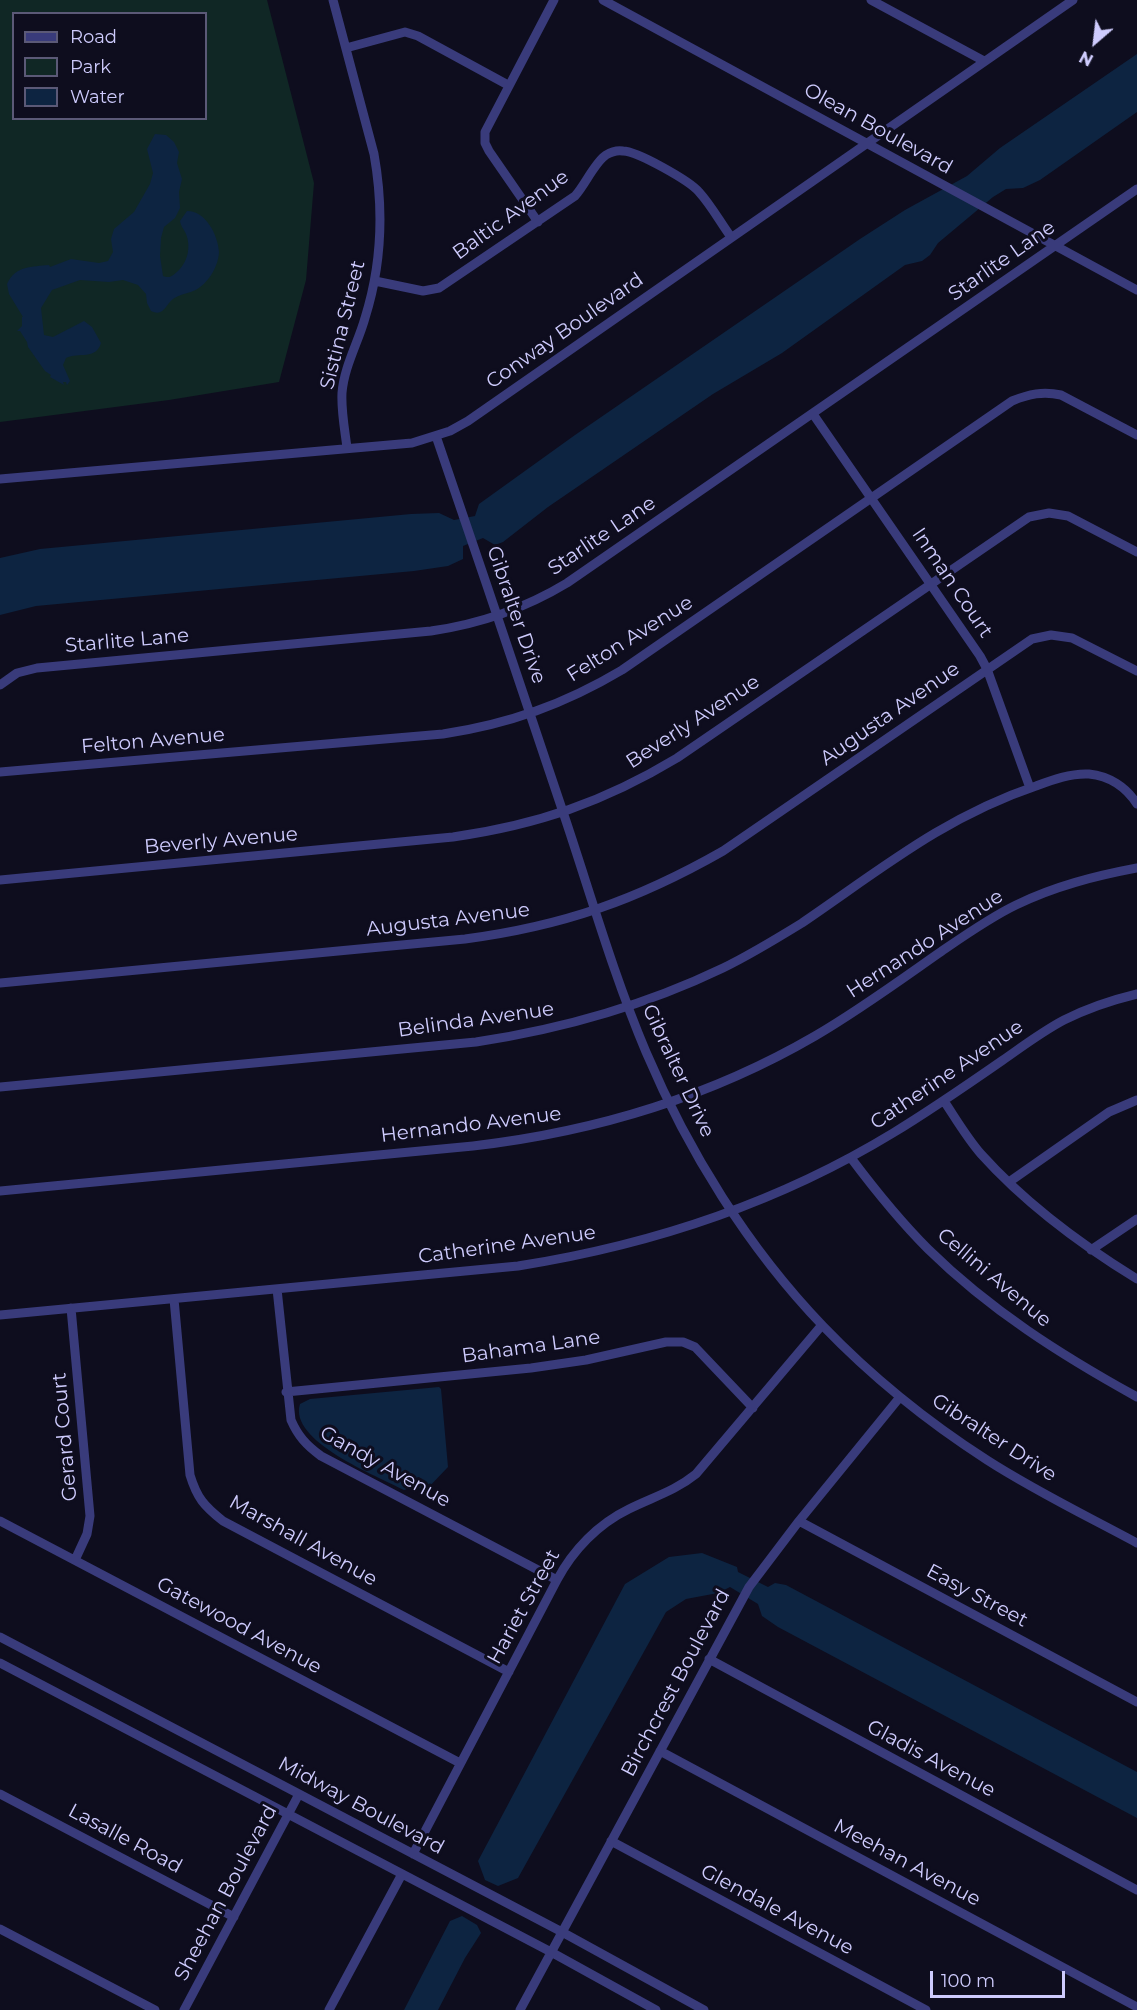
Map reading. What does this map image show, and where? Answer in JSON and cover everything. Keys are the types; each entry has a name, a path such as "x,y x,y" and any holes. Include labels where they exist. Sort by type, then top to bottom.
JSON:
{"street":[{"name":"Sistina Street","path":"333,0 378,176 381,225 375,281 365,321 350,360 342,394 347,448"},
{"path":"538,222 485,143 485,132 554,0"},
{"name":"Olean Boulevard","path":"603,0 1137,290"},
{"path":"871,0 984,62"},
{"name":"Conway Boulevard","path":"0,479 412,442 436,436 468,421 1073,0"},
{"path":"346,48 405,32 418,36 508,85"},
{"name":"Baltic Avenue","path":"375,281 423,291 440,288 575,196 602,157 624,150 689,182 699,192 730,237"},
{"name":"Starlite Lane","path":"0,684 17,673 37,668 431,631 498,617 538,600 567,583 1137,189"},
{"name":"Felton Avenue","path":"0,772 443,734 531,715 577,695 622,670 1012,401 1029,394 1048,392 1061,395 1137,435"},
{"name":"Inman Court","path":"813,414 931,583 987,669 1030,788"},
{"name":"Gibralter Drive","path":"436,436 629,1008 669,1103 698,1157 732,1212 775,1269 822,1325 900,1397 988,1461 1137,1543"},
{"name":"Beverly Avenue","path":"0,880 453,837 508,828 563,813 621,789 677,758 1029,517 1048,513 1068,516 1137,552"},
{"name":"Augusta Avenue","path":"0,983 465,939 530,929 596,911 665,882 723,851 1032,639 1051,634 1081,641 1137,671"},
{"name":"Belinda Avenue","path":"0,1087 476,1042 552,1029 629,1008 688,984 746,956 801,923 938,830 983,806 1030,788 1070,776 1086,774 1102,777 1118,784 1132,796 1137,804"},
{"name":"Hernando Avenue","path":"0,1191 502,1143 588,1126 669,1103 750,1070 815,1036 975,928 1016,905 1072,883 1137,868"},
{"name":"Catherine Avenue","path":"0,1315 484,1269 551,1260 633,1243 732,1212 794,1186 851,1158 944,1101 1062,1020 1087,1009 1137,994"},
{"path":"1009,1182 1109,1112 1137,1100"},
{"path":"944,1101 980,1153 1009,1182 1048,1217 1091,1250 1137,1279"},
{"name":"Cellini Avenue","path":"851,1158 892,1209 928,1248 967,1284 1030,1333 1063,1355 1137,1397"},
{"path":"1091,1250 1137,1219"},
{"name":"Gandy Avenue","path":"277,1289 286,1392 291,1420 307,1446 557,1580"},
{"name":"Marshall Avenue","path":"174,1299 190,1475 196,1492 206,1508 234,1526 508,1672"},
{"name":"Gerard Court","path":"71,1308 90,1516 87,1534 75,1560"},
{"name":"Hariet Street","path":"412,1854 557,1580 576,1551 602,1526 629,1509 672,1491 696,1474 822,1325"},
{"name":"Bahama Lane","path":"286,1392 531,1368 666,1342 682,1342 695,1347 753,1408"},
{"name":"Birchcrest Boulevard","path":"520,2010 738,1605 760,1569 900,1397"},
{"name":"Gatewood Avenue","path":"0,1521 460,1763"},
{"name":"Easy Street","path":"799,1521 1137,1702"},
{"name":"Midway Boulevard","path":"0,1637 562,1932 704,2010"},
{"name":"Gladis Avenue","path":"709,1659 1137,1890"},
{"name":"Midway Boulevard","path":"0,1663 551,1952 656,2010"},
{"name":"Meehan Avenue","path":"660,1750 1135,2006"},
{"name":"Lasalle Road","path":"0,1794 234,1917"},
{"name":"Sheehan Boulevard","path":"184,2010 299,1794"},
{"name":"Glendale Avenue","path":"611,1841 926,2010"},
{"path":"329,2010 402,1874"},
{"path":"0,1929 154,2010"}],"green space":[{"path":"0,0 267,0 314,183 306,280 279,382 169,400 0,422"}],"water":[{"path":"1137,54 1137,112 1040,180 1023,188 1006,189 993,197 938,243 930,255 922,261 905,265 782,353 713,394 548,507 503,542 495,545 483,538 463,546 463,559 448,566 414,571 36,606 0,615 0,558 40,549 411,514 439,513 454,520 475,516 479,504 575,435 860,239 905,210 967,176 1000,148"},
{"path":"155,134 166,135 174,142 179,152 177,163 182,179 179,192 180,208 175,218 164,227 161,238 160,256 163,276 173,275 186,258 188,239 180,221 187,211 200,215 210,225 218,245 216,266 204,284 173,299 164,310 159,312 151,311 146,294 138,285 123,280 109,282 80,280 52,290 41,308 44,335 53,337 84,321 92,327 101,343 99,348 91,354 66,358 63,365 70,381 67,385 63,382 64,385 50,377 51,375 45,371 28,347 20,331 17,331 22,326 23,317 9,294 7,284 15,273 25,268 49,265 50,267 71,259 99,263 108,261 113,252 111,239 114,229 134,212 150,184 153,173 147,149"},
{"path":"439,1387 448,1467 427,1489 422,1490 416,1486 404,1490 337,1456 307,1431 300,1418 300,1404 310,1399"},
{"path":"702,1553 737,1567 738,1572 768,1587 775,1583 786,1585 1137,1772 1137,1818 778,1627 762,1616 758,1604 730,1587 718,1593 686,1599 666,1612 518,1878 498,1886 485,1880 478,1861 625,1584 669,1557"},
{"path":"462,1916 477,1925 481,1933 438,2010 404,2010 450,1921"}]}
